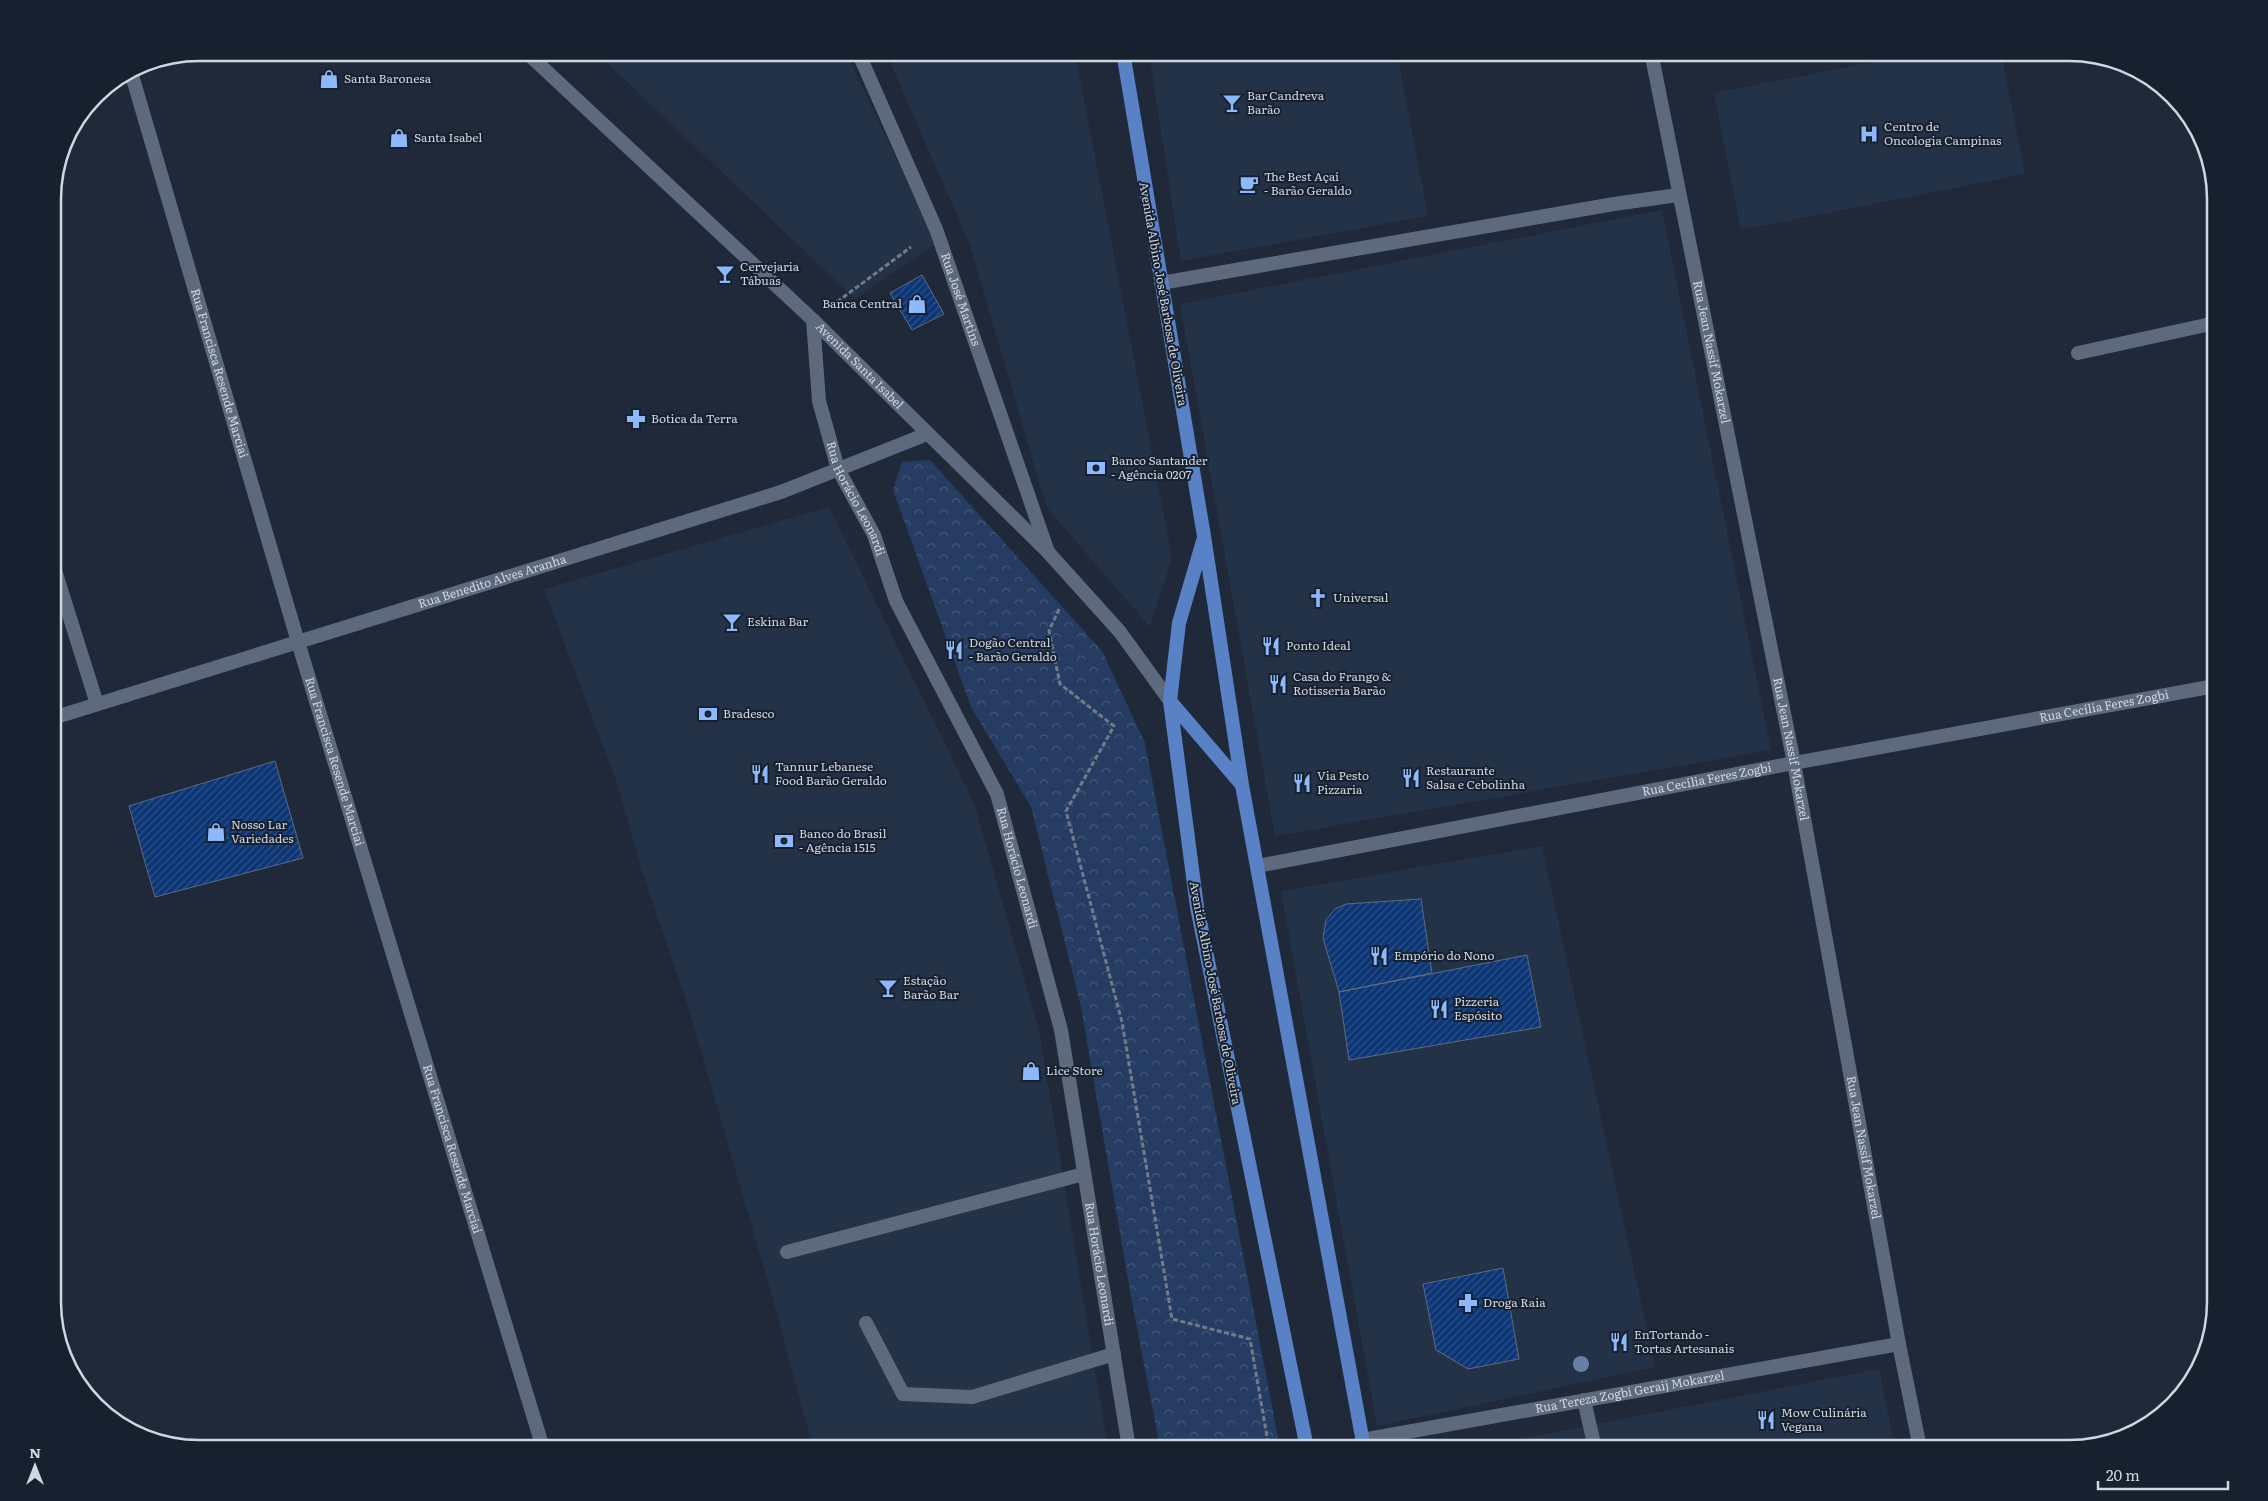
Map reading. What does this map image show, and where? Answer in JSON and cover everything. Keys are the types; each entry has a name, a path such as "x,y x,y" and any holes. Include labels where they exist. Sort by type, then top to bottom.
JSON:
{"main road":[{"name":"Avenida Albino José Barbosa de Oliveira","path":"1124,61 1204,536 1242,785 1362,1440"},
{"name":"Avenida Albino José Barbosa de Oliveira","path":"1204,536 1179,623 1170,701 1197,907 1306,1440"},
{"path":"1170,701 1242,785"}],"street":[{"name":"Avenida Santa Isabel","path":"536,61 813,320 1048,552 1120,632 1170,701"},
{"name":"Rua José Martins","path":"862,61 936,229 1048,552"},
{"name":"Rua Jean Nassif Mokarzel","path":"1652,61 1794,763 1899,1344 1918,1440"},
{"name":"Rua Francisca Resende Marciai","path":"133,78 298,642 541,1440"},
{"path":"1161,283 1614,204 1678,195"},
{"name":"Rua Horácio Leonardi","path":"813,320 819,401 838,469 874,535 896,601 997,794 1061,1030 1129,1440"},
{"path":"2078,353 2207,325"},
{"name":"Rua Benedito Alves Aranha","path":"62,715 781,492 927,434"},
{"path":"62,593 97,704"},
{"name":"Rua Cecília Feres Zogbi","path":"1257,866 1794,763 2207,688"},
{"path":"788,1252 1084,1174"},
{"path":"866,1323 903,1394 972,1397 1114,1354"},
{"name":"Rua Tereza Zogbi Geraij Mokarzel","path":"1383,1440 1584,1400 1899,1344"},
{"path":"1584,1400 1593,1440"}],"path":[{"path":"813,320 936,229"},
{"path":"1078,586 1060,606 1049,631 1060,684 1114,726 1066,810 1122,1022 1172,1319 1250,1339 1268,1440"}],"shaded area":[{"path":"605,61 850,61 936,243 855,299"},
{"path":"890,61 1077,61 1172,557 1150,627 1047,508 969,242"},
{"path":"1150,61 1399,61 1428,216 1181,261"},
{"name":"Centro de Oncologia Campinas","path":"1877,61 2003,61 2025,174 1741,230 1714,93"},
{"path":"1662,210 1771,750 1275,836 1180,304"},
{"path":"829,507 974,803 1039,1031 1107,1440 811,1440 774,1303 688,1006 641,868 617,783 544,589"},
{"path":"1542,846 1655,1367 1377,1426 1281,891"},
{"path":"1879,1369 1893,1440 1513,1440"}],"green space":[{"path":"930,460 1102,651 1145,743 1278,1440 1158,1440 1130,1291 1081,1007 1031,807 971,707 893,490 902,462"}],"building":[{"name":"Banca Central","path":"922,275 944,314 912,330 890,293"},
{"name":"Nosso Lar Variedades","path":"275,761 303,858 155,897 129,806"},
{"name":"Empório do Nono","path":"1421,899 1432,973 1339,992 1323,938 1326,920 1335,909 1346,904"},
{"name":"Pizzeria Espósito","path":"1527,955 1541,1027 1349,1060 1339,992"},
{"name":"Droga Raia","path":"1503,1268 1519,1359 1468,1369 1436,1350 1423,1284"}],"place":[{"name":"Santa Baronesa","path":"329,79"},
{"name":"Bar Candreva Barão","path":"1232,103"},
{"name":"Centro de Oncologia Campinas","path":"1869,134"},
{"name":"Santa Isabel","path":"399,138"},
{"name":"The Best Açaí - Barão Geraldo","path":"1249,184"},
{"name":"Cervejaria Tábuas","path":"725,274"},
{"name":"Banca Central","path":"917,304"},
{"name":"Botica da Terra","path":"636,419"},
{"name":"Banco Santander - Agência 0207","path":"1096,468"},
{"name":"Universal","path":"1318,598"},
{"name":"Eskina Bar","path":"732,622"},
{"name":"Ponto Ideal","path":"1271,646"},
{"name":"Dogão Central - Barão Geraldo","path":"954,650"},
{"name":"Casa do Frango & Rotisseria Barão","path":"1278,684"},
{"name":"Bradesco","path":"708,714"},
{"name":"Tannur Lebanese Food Barão Geraldo","path":"760,774"},
{"name":"Restaurante Salsa e Cebolinha","path":"1411,778"},
{"name":"Via Pesto Pizzaria","path":"1302,783"},
{"name":"Nosso Lar Variedades","path":"216,832"},
{"name":"Banco do Brasil - Agência 1515","path":"784,841"},
{"name":"Empório do Nono","path":"1379,956"},
{"name":"Estação Barão Bar","path":"888,988"},
{"name":"Pizzeria Espósito","path":"1439,1009"},
{"name":"Lice Store","path":"1031,1071"},
{"name":"Droga Raia","path":"1468,1303"},
{"name":"EnTortando - Tortas Artesanais","path":"1619,1342"},
{"name":"Mow Culinária Vegana","path":"1766,1420"}]}
